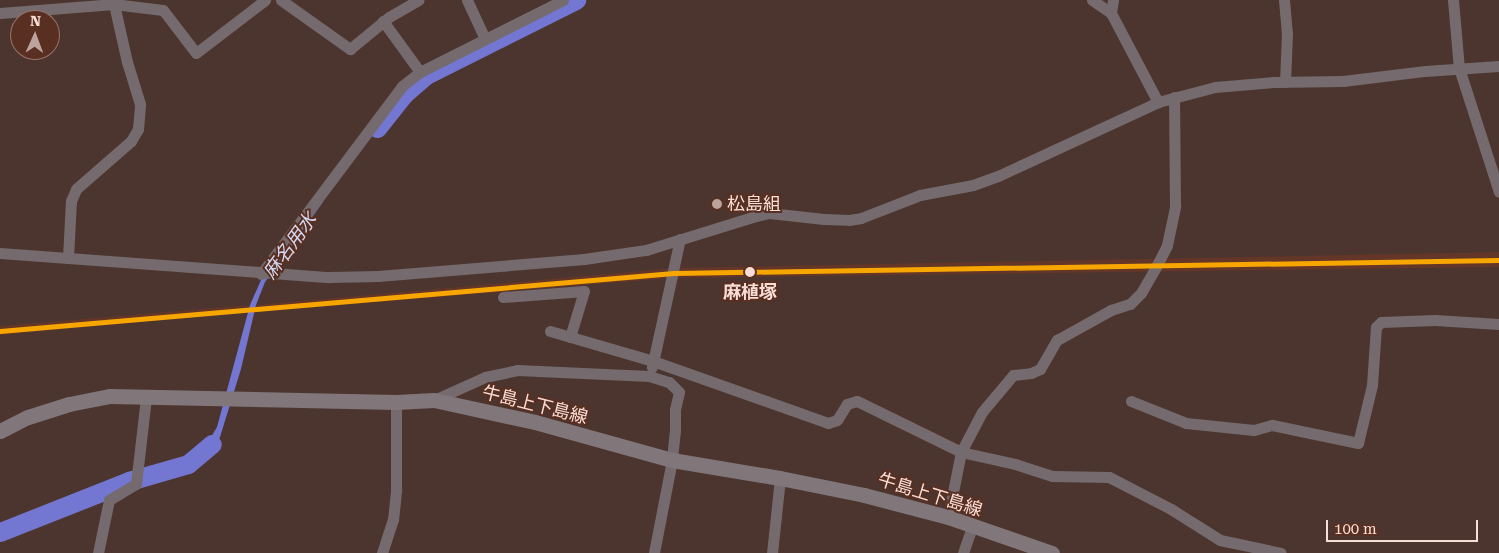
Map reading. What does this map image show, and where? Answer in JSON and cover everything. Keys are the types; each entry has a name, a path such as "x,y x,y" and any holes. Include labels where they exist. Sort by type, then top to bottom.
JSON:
{"main road":[{"name":"牛島上下島線","path":"0,431 28,417 69,404 110,396 396,402 434,400 535,422 672,460 780,478 864,495 948,517 972,527 1052,553"}],"street":[{"path":"0,13 113,2 163,10 196,53 265,0"},
{"path":"281,0 350,49 383,21 419,0"},
{"path":"467,0 484,39"},
{"path":"261,274 402,86 420,72 563,0"},
{"path":"1092,0 1111,13 1158,102"},
{"path":"1111,13 1113,0"},
{"path":"1284,0 1287,33 1285,82"},
{"path":"1453,0 1459,68 1499,192"},
{"path":"68,258 71,201 76,189 131,141 138,129 140,104 127,62 113,2"},
{"path":"383,21 420,72"},
{"path":"0,253 261,274 329,277 378,276 575,260 646,250 756,216 770,214 824,219 849,220 860,218 920,195 973,185 998,176 1158,102 1215,87 1285,82 1343,81 1459,68 1499,66"},
{"path":"948,517 961,452 982,412 1013,375 1031,374 1040,369 1057,340 1111,310 1130,304 1141,293 1167,246 1172,222 1176,179 1174,97"},
{"path":"649,376 680,239"},
{"path":"503,297 584,290 570,337"},
{"path":"1131,402 1186,423 1254,430 1272,425 1358,443 1372,385 1376,327 1381,322 1435,320 1499,324"},
{"path":"550,331 653,361 828,423 837,420 847,404 858,401 961,452 1015,464 1052,476 1109,477 1171,509 1220,540 1281,553"},
{"path":"434,400 485,376 517,370 649,376 669,382 679,392 675,410 672,460 654,553"},
{"path":"98,553 109,500 116,494 133,488 137,479 146,397"},
{"path":"382,553 393,520 396,489 396,402"},
{"path":"772,553 780,478"},
{"path":"963,553 972,527"}],"shaded area":[{"path":"1499,252 1499,267 672,278 254,312 256,305 675,268"},
{"path":"250,305 248,312 0,335 0,326"}],"water":[{"path":"319,199 323,202 265,282 256,305 241,369 220,437 210,453 200,461 189,460 207,444 217,427 250,305 261,280"}],"waterway":[{"name":"麻名用水","path":"377,128 404,94 426,75 576,0"},
{"name":"麻名用水","path":"0,532 129,481 188,464 212,444"}],"transit line":[{"path":"0,331 674,273 1499,260"}],"place":[{"name":"松島組","path":"717,204"},
{"name":"麻植塚","path":"750,272"}]}
